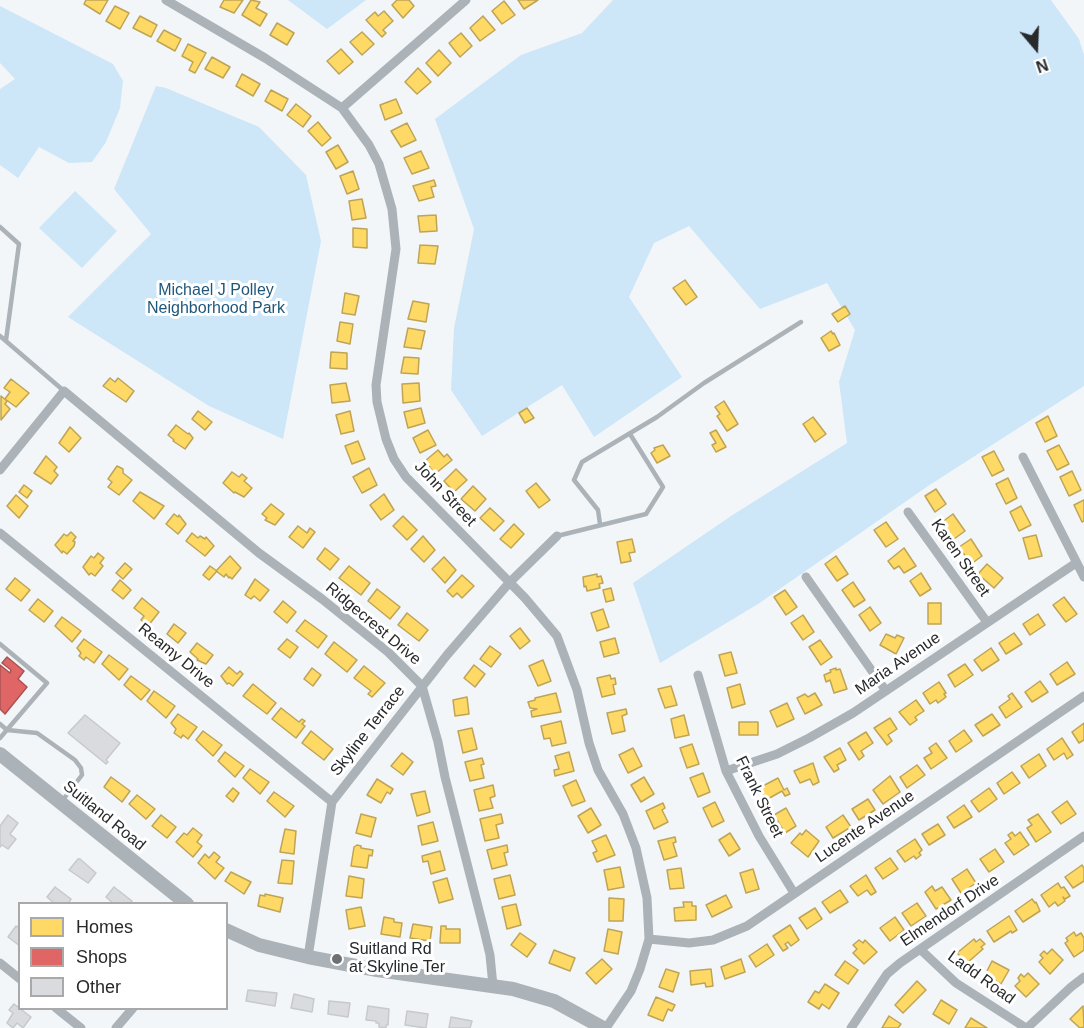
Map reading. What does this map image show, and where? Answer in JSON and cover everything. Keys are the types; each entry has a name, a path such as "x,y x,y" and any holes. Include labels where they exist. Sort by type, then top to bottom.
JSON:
{"main road":[{"name":"Suitland Road","path":"0,754 186,902"},
{"path":"228,931 259,945 308,957 377,970 513,989 554,1001 604,1028"}],"street":[{"name":"John Street","path":"166,0 265,58 342,108 369,145 382,173 392,209 396,249 376,385 377,402 386,439 394,459 406,477 510,583 557,636 577,690 589,743 598,770 622,814 636,848 647,898 649,939 631,991 604,1028"},
{"path":"342,108 466,0"},
{"path":"0,470 64,391"},
{"name":"Ridgecrest Drive","path":"64,391 259,553 322,599 388,652 422,686 490,955 493,986"},
{"path":"1023,457 1084,577"},
{"name":"Karen Street","path":"908,512 987,622"},
{"name":"Reamy Drive","path":"0,533 332,802"},
{"name":"Skyline Terrace","path":"308,957 332,802 422,686 510,583 557,536"},
{"name":"Maria Avenue","path":"726,771 777,754 810,738 886,691 1076,563"},
{"path":"806,577 886,691"},
{"name":"Frank Street","path":"698,675 726,771 759,836 794,893"},
{"name":"Lucente Avenue","path":"649,939 688,943 713,940 747,926 1084,696"},
{"name":"Elmendorf Drive","path":"851,1028 887,974 900,963 1084,837"},
{"name":"Ladd Road","path":"921,950 956,983 1026,1028"},
{"path":"0,963 18,977"},
{"path":"1026,1028 1084,977"},
{"path":"58,1010 81,1028"},
{"path":"116,1028 131,1010"}],"lane":[{"path":"0,227 19,244 6,340"},
{"path":"600,524 598,510 574,480 582,462 657,417 704,383 801,322"},
{"path":"0,336 64,391"},
{"path":"557,536 646,514 663,487 630,434"},
{"path":"0,644 47,683 0,738"},
{"path":"0,724 7,730 37,733 75,759 81,768 82,775 61,803"}],"green space":[{"path":"288,0 366,0 327,29"},
{"path":"613,0 1051,0 1079,39 1084,55 1084,386 928,486 758,604 660,663 633,583 731,516 847,443 839,382 855,330 827,283 760,309 689,226 654,243 629,297 682,377 594,437 562,385 482,436 451,390 454,328 474,229 435,119 521,55 582,33"},
{"path":"0,6 113,64 123,81 120,108 106,142 92,162 69,163 39,147 18,178 0,165 0,89 15,79 0,63"},
{"name":"Michael J Polley Neighborhood Park","path":"156,86 166,88 259,127 306,175 321,241 283,439 209,406 68,317 151,234 114,189"},
{"path":"75,191 117,231 82,268 39,228"}],"building: Homes":[{"path":"86,0 108,0 100,14 84,4"},
{"path":"224,0 243,0 234,13 220,7"},
{"path":"251,0 260,2 256,8 267,14 260,26 242,15"},
{"path":"397,0 409,0 414,6 403,18 392,5"},
{"path":"518,0 538,0 524,9"},
{"path":"504,1 515,15 502,24 492,11"},
{"path":"115,6 129,13 120,29 106,21"},
{"path":"384,11 393,21 383,30 386,33 382,37 366,20 375,12 378,16"},
{"path":"140,16 157,25 151,37 133,28"},
{"path":"483,16 495,30 480,41 470,28"},
{"path":"277,23 294,33 287,45 270,35"},
{"path":"164,30 181,39 175,51 157,41"},
{"path":"362,32 374,44 362,55 350,42"},
{"path":"461,33 472,46 460,57 449,43"},
{"path":"188,44 206,53 195,73 189,70 193,62 182,56"},
{"path":"341,49 353,62 339,74 327,61"},
{"path":"439,50 451,63 438,76 426,63"},
{"path":"212,57 230,67 223,78 205,69"},
{"path":"418,68 431,82 417,94 405,82"},
{"path":"242,74 260,84 253,96 236,86"},
{"path":"271,90 288,99 282,111 265,101"},
{"path":"396,99 402,113 385,120 380,105"},
{"path":"296,104 311,116 303,127 287,115"},
{"path":"318,122 331,138 322,146 308,131"},
{"path":"407,123 416,140 401,147 391,131"},
{"path":"338,145 348,162 336,169 326,152"},
{"path":"421,151 429,168 412,174 404,158"},
{"path":"353,171 359,189 347,194 340,176"},
{"path":"434,180 436,186 431,187 434,197 419,201 413,186"},
{"path":"362,199 366,218 352,220 349,201"},
{"path":"436,215 437,231 420,232 418,216"},
{"path":"353,228 367,229 367,248 353,247"},
{"path":"420,245 438,246 435,264 418,263"},
{"path":"685,280 697,297 686,305 673,288"},
{"path":"345,293 359,296 355,315 342,313"},
{"path":"413,301 429,304 426,322 408,319"},
{"path":"845,306 850,314 838,322 832,314"},
{"path":"340,322 353,324 350,344 337,341"},
{"path":"408,328 425,331 421,349 404,347"},
{"path":"831,331 840,345 829,351 821,338"},
{"path":"331,352 347,353 347,369 330,368"},
{"path":"404,357 419,358 418,374 401,373"},
{"path":"110,378 115,382 118,378 134,391 126,402 103,386"},
{"path":"11,379 29,393 16,407 5,399 10,392 4,388"},
{"path":"346,383 350,401 332,403 330,385"},
{"path":"419,383 420,401 403,403 402,384"},
{"path":"1,396 7,401 5,404 10,409 1,420"},
{"path":"724,401 738,424 727,431 717,416 720,414 715,407"},
{"path":"421,408 425,423 408,428 404,412"},
{"path":"527,408 534,418 525,423 519,413"},
{"path":"198,411 212,422 205,430 192,419"},
{"path":"350,411 354,431 341,434 336,415"},
{"path":"1048,416 1057,436 1045,442 1036,423"},
{"path":"813,417 826,434 815,442 803,424"},
{"path":"176,425 193,438 185,449 168,435"},
{"path":"70,427 81,438 69,452 59,443"},
{"path":"428,430 436,445 420,453 413,438"},
{"path":"716,430 726,447 716,452 712,445 716,443 710,433"},
{"path":"358,441 365,459 352,464 345,446"},
{"path":"663,445 670,456 657,463 651,453 655,450 654,448"},
{"path":"1059,445 1069,464 1057,470 1047,451"},
{"path":"438,450 444,457 447,454 452,460 435,474 425,461"},
{"path":"994,451 1004,470 992,476 982,457"},
{"path":"46,456 57,467 54,471 58,475 51,484 34,473"},
{"path":"117,466 123,469 123,473 132,480 119,495 108,487 112,482 108,479"},
{"path":"369,468 377,485 362,493 353,477"},
{"path":"456,469 467,480 454,492 444,481"},
{"path":"1072,471 1081,490 1069,496 1060,477"},
{"path":"232,472 239,477 242,474 247,478 244,481 252,488 244,497 234,493 223,483"},
{"path":"1008,478 1017,498 1006,504 996,484"},
{"path":"536,483 550,500 539,508 526,491"},
{"path":"24,485 32,491 27,498 19,492"},
{"path":"473,486 486,499 475,511 461,499"},
{"path":"936,489 946,504 935,512 925,496"},
{"path":"140,492 164,506 154,519 133,501"},
{"path":"384,494 394,510 381,520 370,505"},
{"path":"16,495 28,506 19,518 7,506"},
{"path":"1084,500 1084,521 1082,522 1074,505"},
{"path":"271,504 284,514 275,525 265,520 267,518 262,514"},
{"path":"1021,506 1031,525 1019,531 1010,512"},
{"path":"490,508 504,521 494,531 480,518"},
{"path":"174,514 178,517 179,515 186,524 178,534 166,524"},
{"path":"953,514 965,531 954,539 942,522"},
{"path":"403,516 417,530 407,540 393,526"},
{"path":"886,522 898,539 886,547 874,530"},
{"path":"514,524 524,534 511,548 500,539"},
{"path":"298,526 307,533 310,528 315,532 303,548 289,537"},
{"path":"71,532 76,537 73,541 74,546 67,554 63,551 62,553 55,545 64,534 67,536"},
{"path":"192,533 198,538 200,536 205,539 206,537 214,546 205,556 186,541"},
{"path":"1036,535 1042,556 1029,559 1023,538"},
{"path":"423,536 435,550 424,562 411,549"},
{"path":"632,539 635,552 629,553 631,561 621,563 617,542"},
{"path":"971,539 982,556 971,564 959,547"},
{"path":"325,548 339,559 330,570 317,559"},
{"path":"904,548 916,566 904,573 899,566 894,569 888,561"},
{"path":"98,553 104,558 100,563 103,566 95,576 91,573 89,575 83,567 91,556 94,558"},
{"path":"230,556 241,568 232,579 216,571"},
{"path":"836,556 848,574 837,581 825,564"},
{"path":"444,557 456,570 445,583 432,569"},
{"path":"125,563 132,569 123,579 116,573"},
{"path":"987,564 1003,578 994,588 978,574"},
{"path":"210,566 217,571 209,580 203,575"},
{"path":"349,566 370,583 361,595 339,578"},
{"path":"921,573 931,589 920,596 910,581"},
{"path":"597,574 597,577 601,576 603,583 599,584 600,588 587,591 583,577"},
{"path":"462,575 474,586 462,598 457,593 453,597 447,591"},
{"path":"15,578 30,590 21,601 6,589"},
{"path":"255,579 269,590 260,601 254,596 251,599 245,595"},
{"path":"120,580 131,590 123,599 112,590"},
{"path":"853,582 865,600 854,607 842,590"},
{"path":"611,588 614,600 606,602 603,590"},
{"path":"377,589 400,607 390,619 368,601"},
{"path":"785,590 797,607 786,615 774,597"},
{"path":"1064,597 1077,614 1066,622 1053,605"},
{"path":"142,598 159,612 148,626 141,620 144,616 134,608"},
{"path":"38,599 53,611 44,622 29,610"},
{"path":"283,601 296,612 287,623 274,612"},
{"path":"928,603 941,603 941,624 928,624"},
{"path":"870,607 881,623 870,631 859,615"},
{"path":"603,609 609,627 597,631 591,613"},
{"path":"407,613 428,630 419,641 398,625"},
{"path":"1038,614 1045,625 1030,635 1023,624"},
{"path":"803,615 814,632 803,640 791,623"},
{"path":"62,617 81,631 72,642 55,626"},
{"path":"305,620 327,636 318,648 296,631"},
{"path":"174,624 186,633 178,643 167,634"},
{"path":"520,628 530,641 520,649 510,636"},
{"path":"1014,633 1022,644 1006,654 999,643"},
{"path":"886,634 895,638 897,635 904,638 896,654 880,645"},
{"path":"615,638 619,653 604,657 600,642"},
{"path":"84,639 102,652 94,663 86,657 84,660 79,656 81,653 77,648"},
{"path":"287,639 298,647 290,658 278,649"},
{"path":"820,640 832,657 821,665 809,647"},
{"path":"334,642 357,660 347,672 325,654"},
{"path":"197,643 213,655 206,664 197,660 190,652"},
{"path":"490,646 501,654 491,667 480,659"},
{"path":"991,648 999,660 982,671 974,660"},
{"path":"731,652 737,673 725,676 719,655"},
{"path":"109,655 128,669 119,680 102,664"},
{"path":"543,660 551,681 538,686 529,666"},
{"path":"1067,662 1075,674 1057,685 1050,674"},
{"path":"965,664 973,675 955,687 948,675"},
{"path":"474,665 485,674 475,687 464,678"},
{"path":"364,666 385,683 372,697 368,694 371,691 354,678"},
{"path":"229,667 237,674 240,671 243,674 233,686 227,684 221,676"},
{"path":"312,668 321,675 313,686 304,679"},
{"path":"836,668 836,670 840,669 847,689 834,693 830,680 826,682 824,675"},
{"path":"610,675 611,679 615,678 616,684 613,685 615,694 602,697 597,678"},
{"path":"131,676 150,690 141,700 124,685"},
{"path":"1040,681 1048,692 1032,702 1025,692"},
{"path":"939,682 946,697 938,703 936,700 930,704 923,693"},
{"path":"253,684 276,703 267,714 243,696"},
{"path":"740,684 745,704 732,708 727,688"},
{"path":"671,686 677,705 665,708 658,689"},
{"path":"154,691 175,706 166,718 147,701"},
{"path":"556,693 561,712 532,717 531,711 537,709 530,708 528,702"},
{"path":"815,693 822,705 805,714 797,698 805,694 808,697"},
{"path":"1012,693 1022,707 1006,718 999,707 1010,699 1008,696"},
{"path":"467,697 469,714 455,716 453,700"},
{"path":"916,700 924,711 915,717 917,720 910,725 899,712"},
{"path":"787,703 794,719 777,727 770,711"},
{"path":"281,708 299,722 302,719 305,721 302,724 305,726 296,738 272,719"},
{"path":"626,709 627,714 622,716 625,731 612,734 607,713"},
{"path":"178,714 197,727 188,739 183,735 181,738 174,733 176,729 171,723"},
{"path":"992,714 1000,725 983,736 975,725"},
{"path":"684,715 689,735 675,738 671,719"},
{"path":"890,718 897,729 888,735 892,741 887,745 874,728"},
{"path":"561,721 566,743 552,746 550,738 544,739 541,726"},
{"path":"739,722 758,722 758,735 739,735"},
{"path":"1084,723 1084,740 1079,743 1072,732"},
{"path":"472,728 477,749 463,753 458,731"},
{"path":"964,730 972,741 956,752 949,741"},
{"path":"203,731 222,745 213,756 196,740"},
{"path":"311,731 333,749 324,760 302,743"},
{"path":"866,732 873,743 861,751 864,756 859,760 848,743"},
{"path":"1062,738 1073,755 1067,759 1064,753 1054,760 1047,749"},
{"path":"936,743 947,758 931,769 924,758 932,753 929,748"},
{"path":"692,744 699,764 687,768 680,748"},
{"path":"633,748 642,766 628,773 619,755"},
{"path":"840,748 846,760 837,765 839,769 834,772 824,757"},
{"path":"225,752 244,766 235,777 218,761"},
{"path":"569,752 574,771 555,776 554,770 559,769 555,756"},
{"path":"402,753 413,762 403,775 391,766"},
{"path":"1039,754 1046,766 1029,778 1021,766"},
{"path":"482,758 484,778 470,781 465,762"},
{"path":"813,763 819,782 813,785 810,779 800,783 794,771"},
{"path":"917,765 925,775 907,788 900,777"},
{"path":"250,769 269,782 260,794 243,778"},
{"path":"1012,772 1020,783 1004,794 997,783"},
{"path":"703,773 710,792 698,797 690,778"},
{"path":"890,776 900,792 883,804 873,790"},
{"path":"111,777 130,791 122,802 104,787"},
{"path":"644,777 654,794 641,802 631,785"},
{"path":"778,778 784,790 787,788 790,794 785,796 782,791 766,800 759,788"},
{"path":"377,779 393,789 390,794 387,792 381,803 367,795"},
{"path":"576,780 585,801 572,806 563,786"},
{"path":"493,785 495,796 490,798 493,808 479,811 474,790"},
{"path":"233,788 239,793 233,802 226,796"},
{"path":"989,788 997,799 979,812 971,801"},
{"path":"425,791 430,812 417,816 411,794"},
{"path":"274,792 294,806 285,817 267,801"},
{"path":"137,795 155,809 146,819 129,804"},
{"path":"868,799 875,810 859,820 852,809"},
{"path":"1067,801 1076,814 1061,824 1052,812"},
{"path":"715,802 724,821 712,827 703,808"},
{"path":"663,803 665,808 662,810 668,822 654,829 646,811"},
{"path":"964,805 972,817 954,828 947,817"},
{"path":"591,808 601,825 588,833 578,816"},
{"path":"786,808 796,826 785,833 774,815"},
{"path":"361,814 376,818 371,837 356,833"},
{"path":"501,814 503,823 496,825 499,838 485,841 480,819"},
{"path":"1038,814 1051,832 1036,842 1027,828 1032,825 1028,820"},
{"path":"161,815 176,827 167,838 152,826"},
{"path":"843,815 851,827 833,838 826,827"},
{"path":"433,822 438,841 422,845 418,826"},
{"path":"938,824 945,835 929,845 922,834"},
{"path":"193,828 202,835 197,842 202,846 193,857 176,842 184,833 187,835"},
{"path":"285,829 296,831 294,854 280,852"},
{"path":"806,830 819,841 808,857 791,843"},
{"path":"1012,832 1015,836 1020,832 1029,845 1014,855 1005,843 1011,839 1008,835"},
{"path":"730,833 740,849 729,856 719,840"},
{"path":"606,835 615,855 597,862 593,853 597,851 592,841"},
{"path":"675,837 676,842 673,843 677,856 664,860 658,841"},
{"path":"915,839 922,850 919,853 921,855 916,859 914,856 905,862 897,851"},
{"path":"357,845 373,850 372,856 369,855 367,868 351,866 354,847"},
{"path":"507,845 508,852 504,853 507,865 492,869 487,850"},
{"path":"995,849 1004,862 989,872 980,859"},
{"path":"440,851 445,870 431,874 428,861 423,862 422,856"},
{"path":"214,852 220,857 216,862 224,868 215,879 198,863 205,854 209,858"},
{"path":"890,858 898,869 883,879 875,868"},
{"path":"282,860 294,861 292,884 278,883"},
{"path":"1082,865 1084,881 1073,888 1065,877"},
{"path":"620,867 624,887 608,890 604,870"},
{"path":"681,868 684,888 670,889 667,870"},
{"path":"753,869 759,889 746,893 740,873"},
{"path":"967,869 976,883 961,893 952,879"},
{"path":"231,872 251,882 244,894 225,881"},
{"path":"510,875 515,895 499,899 494,879"},
{"path":"866,875 876,892 871,895 867,890 858,896 850,886"},
{"path":"349,876 364,879 362,898 346,896"},
{"path":"447,878 453,899 439,903 433,882"},
{"path":"1058,883 1070,896 1065,899 1063,897 1065,901 1058,906 1055,902 1049,907 1041,895"},
{"path":"932,886 935,891 942,887 951,900 936,909 925,892"},
{"path":"840,890 848,902 830,913 822,902"},
{"path":"265,894 283,898 280,912 258,906 260,895 265,896"},
{"path":"726,895 732,907 712,917 706,905"},
{"path":"609,898 624,899 623,921 609,921"},
{"path":"1032,899 1040,911 1023,922 1015,911"},
{"path":"683,902 692,902 692,906 696,906 696,920 675,921 674,908 684,907"},
{"path":"917,903 926,916 911,926 902,913"},
{"path":"516,904 521,925 507,929 502,907"},
{"path":"361,907 365,926 349,929 346,910"},
{"path":"815,908 822,919 807,929 799,918"},
{"path":"1009,916 1017,930 1012,933 1011,931 994,942 987,931"},
{"path":"384,917 402,923 400,937 381,934"},
{"path":"895,917 904,930 890,941 880,928"},
{"path":"413,924 432,927 430,941 410,938"},
{"path":"790,925 799,940 791,946 788,942 785,944 788,948 783,951 773,936"},
{"path":"441,926 446,926 446,929 460,929 460,943 440,943"},
{"path":"608,929 622,932 618,954 604,951"},
{"path":"1074,932 1076,936 1081,933 1084,938 1084,950 1074,957 1065,943 1068,941 1066,938"},
{"path":"520,933 536,944 527,957 511,945"},
{"path":"974,939 976,942 980,939 985,944 981,947 983,949 967,963 957,953"},
{"path":"859,940 863,943 865,940 877,952 864,964 853,953 857,949 853,945"},
{"path":"767,944 774,955 756,967 749,956"},
{"path":"1052,949 1063,960 1050,974 1039,962 1043,958 1040,955 1044,951 1047,954"},
{"path":"554,950 575,958 570,971 549,963"},
{"path":"602,959 612,969 596,984 586,973"},
{"path":"741,959 745,972 725,979 721,967"},
{"path":"845,961 858,970 848,984 835,975"},
{"path":"992,961 1009,970 1001,984 985,975"},
{"path":"666,969 679,973 673,992 659,987"},
{"path":"711,969 713,986 706,987 705,983 691,985 690,971"},
{"path":"1028,973 1039,984 1026,997 1015,986 1020,981 1018,978 1021,974 1024,977"},
{"path":"917,981 926,990 903,1013 895,1005"},
{"path":"825,984 839,993 829,1009 822,1004 819,1009 808,1002 815,991 819,993"},
{"path":"656,997 675,1005 672,1011 668,1009 663,1021 648,1015"},
{"path":"941,1000 957,1010 949,1024 933,1014"},
{"path":"1083,1006 1084,1027 1080,1028 1070,1019"},
{"path":"889,1016 901,1024 898,1028 882,1028"},
{"path":"971,1018 987,1028 965,1028"}],"building: Shops":[{"path":"7,657 24,671 18,679 27,687 5,714 0,709 0,665 10,673 11,670 2,663"}],"building: Other":[{"path":"85,715 120,743 106,760 108,762 106,764 68,733"},
{"path":"8,815 18,823 10,834 16,839 8,849 2,845 0,847 0,826"},
{"path":"78,859 96,873 88,883 69,870"},
{"path":"55,887 71,899 69,902 53,902 47,897"},
{"path":"114,887 132,901 112,902 106,897"},
{"path":"16,926 18,927 18,944 8,937"},
{"path":"248,990 277,993 275,1006 246,1001"},
{"path":"294,994 314,999 312,1012 291,1008"},
{"path":"329,1001 350,1003 348,1017 328,1014"},
{"path":"14,1004 18,1010 22,1010 31,1017 23,1028 17,1023 13,1028 7,1023 13,1013 9,1010"},
{"path":"368,1006 389,1009 386,1028 379,1027 376,1021 366,1020"},
{"path":"407,1011 428,1014 426,1028 405,1025"},
{"path":"451,1017 472,1021 470,1028 449,1028"}],"place":[{"name":"Suitland Rd at Skyline Ter","path":"337,959"}]}
